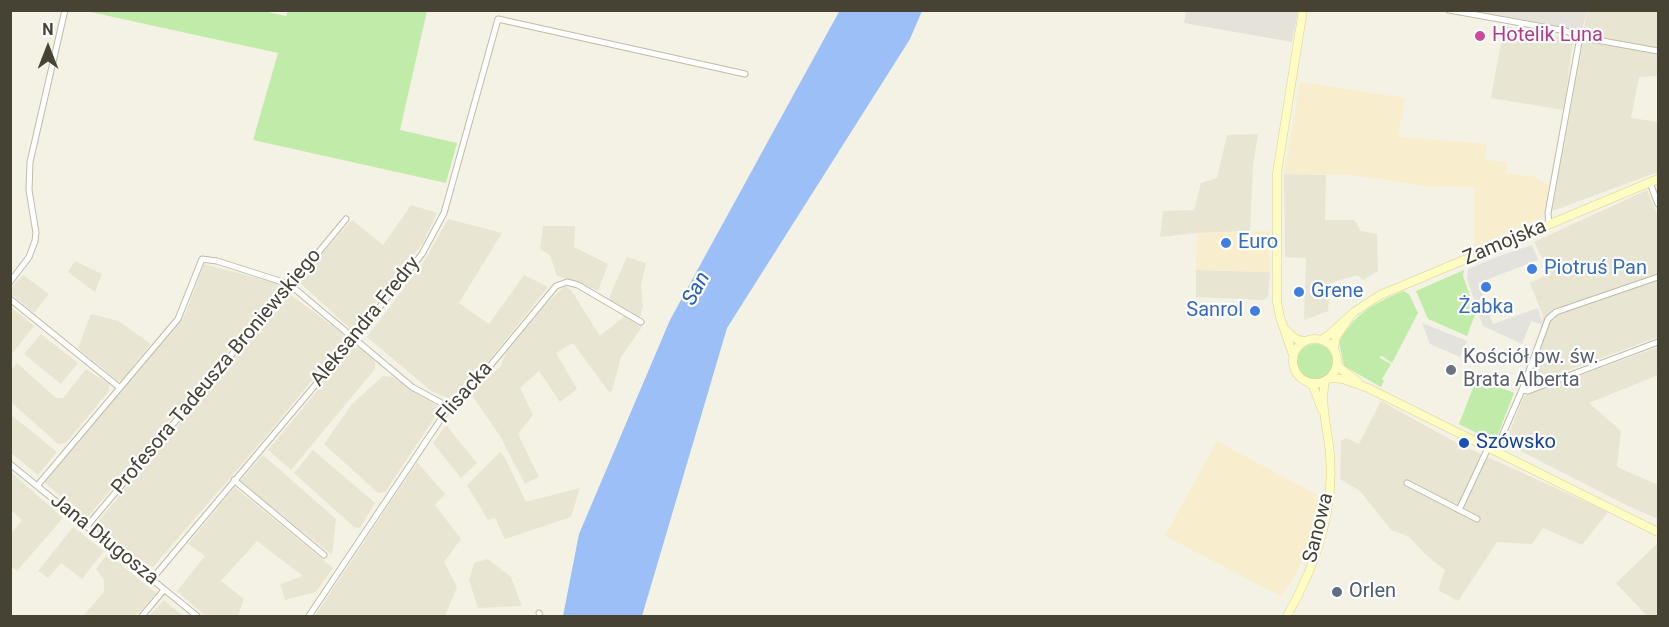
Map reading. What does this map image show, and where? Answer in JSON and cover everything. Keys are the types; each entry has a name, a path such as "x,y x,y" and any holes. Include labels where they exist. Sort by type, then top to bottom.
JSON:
{"street":[{"path":"10,282 29,257 35,241 36,233 29,190 30,162 65,10"},
{"path":"1293,355 1278,312 1277,173 1304,10"},
{"path":"1449,10 1566,31 1580,37 1659,51"},
{"name":"Aleksandra Fredry","path":"152,579 354,339 422,254 440,224 498,19 745,74"},
{"path":"1549,225 1548,213 1580,37"},
{"name":"Zamojska","path":"1321,340 1354,312 1380,295 1659,179"},
{"path":"1650,183 1659,204"},
{"name":"Profesora Tadeusza Broniewskiego","path":"88,525 346,219"},
{"path":"37,486 178,319 202,259 217,261 289,284 412,387 449,407"},
{"path":"1459,510 1522,390 1548,319 1556,312 1659,277"},
{"name":"Flisacka","path":"309,616 449,407 466,395 556,285 567,282 578,285 641,322"},
{"path":"10,299 120,388"},
{"name":"Zamojska","path":"1334,351 1336,337 1354,312"},
{"path":"1283,327 1299,340 1321,340 1331,346 1340,368 1368,388"},
{"path":"1305,340 1297,347 1292,362 1296,375 1313,386 1326,423"},
{"path":"1522,390 1528,391 1659,342"},
{"path":"1326,423 1328,379 1335,372 1337,363"},
{"path":"1309,383 1343,379 1368,388 1659,532"},
{"name":"Sanowa","path":"1287,616 1318,553 1328,508 1330,471 1326,423"},
{"name":"Jana Długosza","path":"10,464 88,525 197,616"},
{"path":"234,480 324,555"},
{"path":"1407,483 1477,519"},
{"path":"142,616 164,590"}],"shaded area":[{"path":"1186,10 1298,11 1292,42 1184,23"},
{"path":"1472,11 1587,11 1582,30"},
{"path":"1587,11 1658,11 1658,48 1588,35 1584,28"},
{"path":"1504,26 1573,39 1564,110 1491,98"},
{"path":"1583,41 1658,54 1658,76 1639,77 1631,118 1658,122 1658,172 1552,211"},
{"path":"1300,82 1405,98 1398,137 1487,144 1485,160 1507,162 1506,173 1535,177 1550,187 1544,216 1474,247 1474,187 1425,186 1351,175 1284,174"},
{"path":"1258,134 1253,165 1250,231 1160,237 1163,211 1194,210 1201,183 1217,178 1227,135"},
{"path":"1284,174 1326,175 1325,220 1354,220 1361,231 1377,234 1378,271 1363,280 1357,275 1330,283 1328,311 1304,320 1306,258 1285,257"},
{"path":"1647,190 1658,216 1658,337 1528,385 1543,316 1530,283 1550,273 1534,242"},
{"path":"411,205 437,213 423,243 353,331 298,281 352,220 383,245"},
{"path":"448,219 502,233 459,303 489,324 524,275 548,287 469,386 450,399 431,391 367,337 425,260"},
{"path":"543,226 575,226 574,247 608,264 598,291 576,281 557,276 550,255 540,249"},
{"path":"1270,231 1270,272 1196,270 1197,233"},
{"path":"1532,245 1538,260 1478,283 1493,324 1538,308 1541,324 1531,321 1522,344 1483,326 1467,279 1468,269"},
{"path":"627,257 646,263 641,286 643,306 640,317 612,303 609,298"},
{"path":"75,261 102,274 95,292 68,272"},
{"path":"204,264 284,285 86,519 44,482 185,315"},
{"path":"1196,270 1270,272 1268,296 1264,300 1196,297"},
{"path":"23,275 49,294 34,313 12,295 11,288"},
{"path":"565,286 571,290 600,336 626,315 642,327 621,357 612,391 609,392 573,343 556,353 577,389 560,402 539,371 520,388 533,415 518,434 539,477 525,484 500,436 471,394 500,367 509,346"},
{"path":"288,293 348,337 153,567 137,562 95,525"},
{"path":"11,307 34,326 11,355"},
{"path":"91,314 118,321 151,344 122,380 118,381 78,348"},
{"path":"1422,323 1467,341 1460,357 1430,344"},
{"path":"41,334 78,363 61,384 24,354"},
{"path":"359,347 375,361 375,369 291,470 268,450 353,348"},
{"path":"1658,347 1658,375 1589,403 1621,431 1617,467 1658,483 1658,519 1505,443 1524,396"},
{"path":"17,363 56,398 63,398 86,369 109,384 109,391 66,443 58,444 11,402 11,370"},
{"path":"383,376 393,377 441,408 385,492 378,493 324,444 352,404"},
{"path":"1381,401 1455,442 1608,512 1582,545 1543,528 1532,544 1497,542 1458,601 1438,590 1445,570 1427,556 1408,536 1391,530 1360,491 1340,479 1341,441 1346,438 1359,444"},
{"path":"10,414 57,452 38,475 11,453"},
{"path":"446,425 477,463 461,478 433,443"},
{"path":"1217,441 1321,497 1308,549 1292,581 1280,596 1165,536"},
{"path":"313,450 375,503 360,528 354,527 294,473"},
{"path":"500,452 526,502 580,488 571,517 505,539 495,518 488,520 467,485"},
{"path":"263,455 336,519 332,555 240,481"},
{"path":"417,462 445,494 435,505 461,539 444,562 457,587 445,616 315,616"},
{"path":"11,472 63,518 17,571 11,566 11,534 22,520 11,510"},
{"path":"235,487 333,568 316,592 285,600 280,584 303,576 257,541 221,581 244,599 238,616 205,616 177,591 205,556 188,544"},
{"path":"73,527 104,551 82,579 61,563 48,578 38,571"},
{"path":"1658,543 1658,616 1647,616 1616,583"},
{"path":"110,556 156,593 136,616 83,616 104,592 104,580 96,569 104,558"},
{"path":"488,559 511,577 522,606 478,608 469,580 474,563"},
{"path":"164,600 183,616 149,616"}],"green space":[{"path":"288,10 427,11 400,130 457,143 446,183 253,140 278,53 86,11 263,11 286,16"},
{"path":"1464,270 1463,276 1476,312 1467,336 1428,319 1416,291"},
{"path":"1403,291 1409,294 1418,313 1392,363 1380,356 1391,364 1382,379 1384,381 1381,387 1344,366 1339,342 1345,332 1366,310"},
{"path":"1315,344 1328,349 1333,362 1328,375 1315,380 1302,375 1297,362 1302,349"},
{"path":"1477,378 1514,393 1495,442 1459,424"}],"water":[{"name":"San","path":"840,10 922,11 910,39 727,328 642,616 563,616 579,534 670,320"}],"place":[{"name":"Hotelik Luna","path":"1480,36"},
{"name":"Euro","path":"1226,243"},
{"name":"Piotruś Pan","path":"1532,269"},
{"name":"Żabka","path":"1486,287"},
{"name":"Grene","path":"1299,292"},
{"name":"Sanrol","path":"1255,311"},
{"name":"Kościół pw. św. Brata Alberta","path":"1451,370"},
{"name":"Szówsko","path":"1464,443"},
{"name":"Orlen","path":"1337,592"}]}
